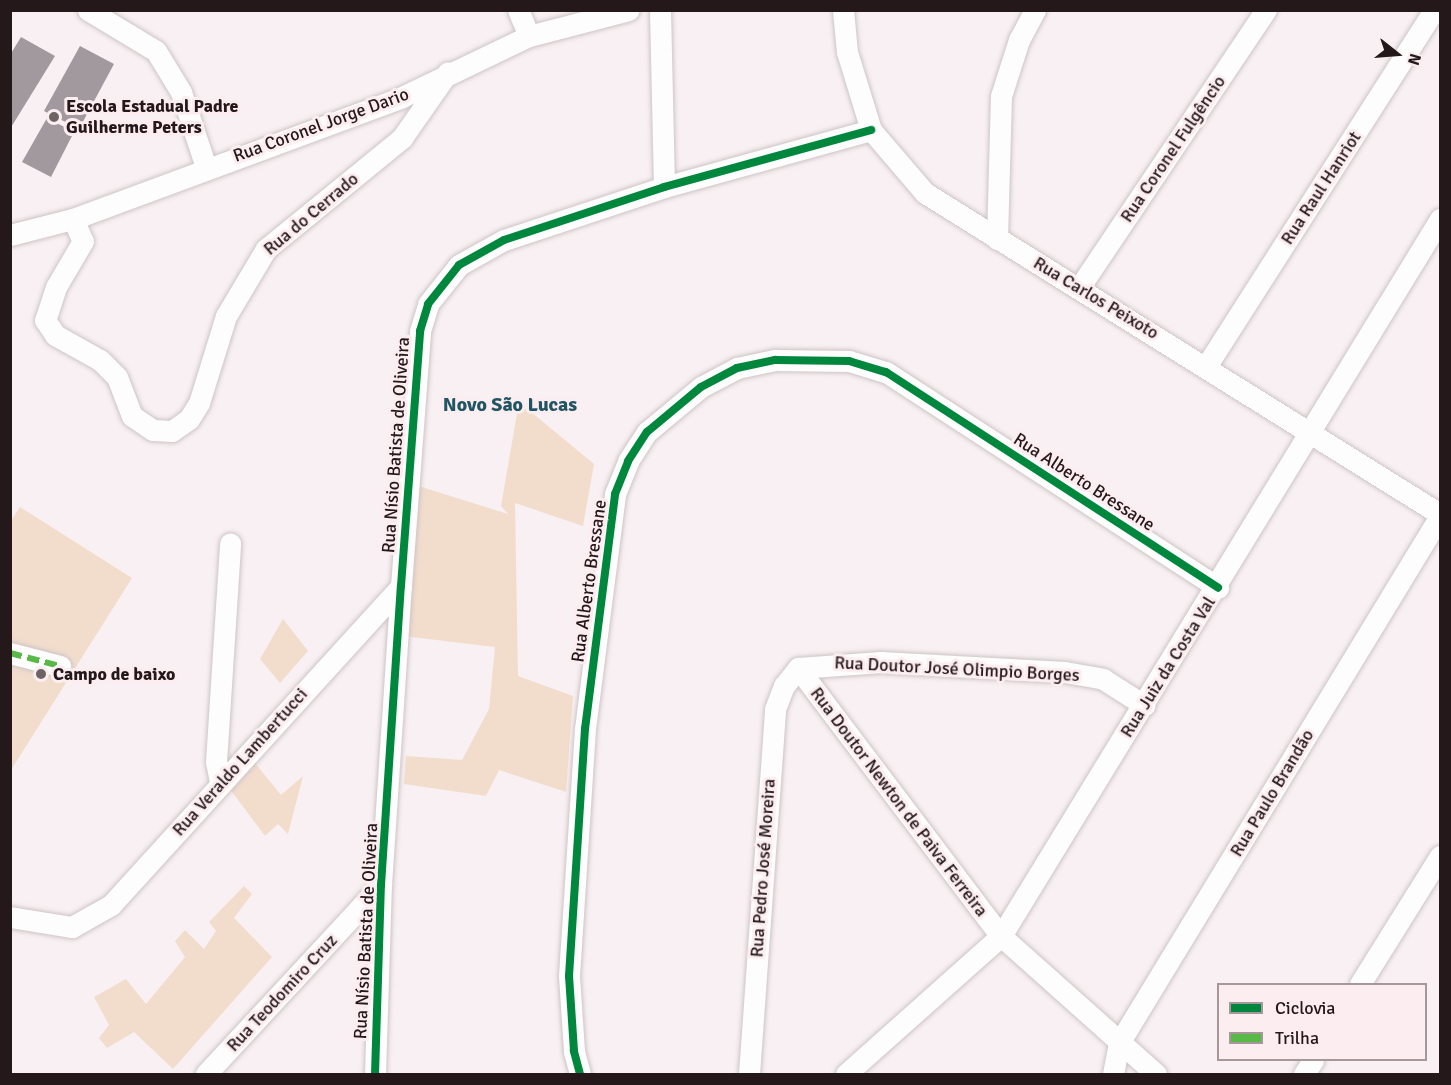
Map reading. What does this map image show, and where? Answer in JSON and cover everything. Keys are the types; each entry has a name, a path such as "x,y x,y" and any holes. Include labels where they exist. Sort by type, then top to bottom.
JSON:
{"street":[{"path":"88,10 156,51 181,92 206,167"},
{"path":"518,10 529,36"},
{"name":"Rua Coronel Jorge Dario","path":"10,235 73,219 206,167 402,97 448,72 529,36 629,10"},
{"path":"660,10 664,187"},
{"name":"Rua Carlos Peixoto","path":"843,10 847,52 871,130 925,193 1207,365 1306,432 1440,515"},
{"path":"997,239 1001,96 1019,40 1035,10"},
{"name":"Rua Coronel Fulgêncio","path":"1079,288 1266,10"},
{"name":"Rua Raul Hanriot","path":"1207,365 1434,10"},
{"name":"Rua do Cerrado","path":"73,219 82,241 49,302 45,320 55,335 100,360 117,377 132,416 153,430 172,431 189,418 199,402 226,316 266,249 402,138 448,72"},
{"name":"Rua Nísio Batista de Oliveira","path":"375,1074 381,885 420,331 442,282 459,265 504,240 664,187 871,130"},
{"name":"Rua Juiz da Costa Val","path":"851,1073 1001,936 1218,588 1306,432 1440,219"},
{"name":"Rua Alberto Bressane","path":"580,1074 573,1051 569,976 585,729 615,494 628,461 647,432 692,395 737,368 775,360 849,361 886,372 1218,588"},
{"name":"Rua Paulo Brandão","path":"1113,1074 1119,1043 1440,515"},
{"path":"220,782 216,762 230,543"},
{"name":"Rua Veraldo Lambertucci","path":"10,917 72,927 111,905 220,782 401,586"},
{"path":"10,653 60,666"},
{"name":"Rua Doutor José Olimpio Borges","path":"798,669 881,662 1065,672 1103,679 1144,705"},
{"name":"Rua Doutor Newton de Paiva Ferreira","path":"798,669 1001,936 1156,1074"},
{"name":"Rua Pedro José Moreira","path":"749,1074 775,709 784,686 798,669"},
{"path":"1361,983 1440,856"},
{"name":"Rua Teodomiro Cruz","path":"206,1074 381,885"},
{"path":"1304,1074 1312,1061"}],"shaded area":[{"path":"519,402 594,464 583,526 515,503 518,676 573,696 566,792 499,770 486,796 404,784 406,756 462,760 489,709 495,647 403,636 412,484 508,514 501,506"},
{"name":"Campo de baixo","path":"20,507 132,578 11,770 10,522"},
{"path":"283,619 308,651 280,683 260,659"},
{"path":"251,758 281,795 303,776 288,834 278,824 265,836 227,785"},
{"path":"244,886 252,894 234,918 272,957 173,1069 134,1032 107,1048 99,1038 109,1025 94,997 126,979 146,1004 185,957 175,941 185,930 204,949 216,931 209,922"}],"building":[{"path":"21,37 55,56 10,129 10,55"},
{"path":"80,46 114,64 79,129 44,111"},
{"path":"47,118 74,132 51,177 22,162"}],"marked path":[{"path":"10,653 60,666"}],"cycle path":[{"path":"375,1074 381,885 401,586 420,331 428,304 459,265 504,240 664,187 871,130"},
{"path":"580,1074 574,1051 569,976 585,729 615,494 628,461 647,432 701,387 737,368 775,360 849,361 886,372 1218,588"}],"place":[{"name":"Escola Estadual Padre Guilherme Peters","path":"54,117"},
{"name":"Campo de baixo","path":"41,674"}],"district":[{"name":"Novo São Lucas","path":"510,404"}]}
